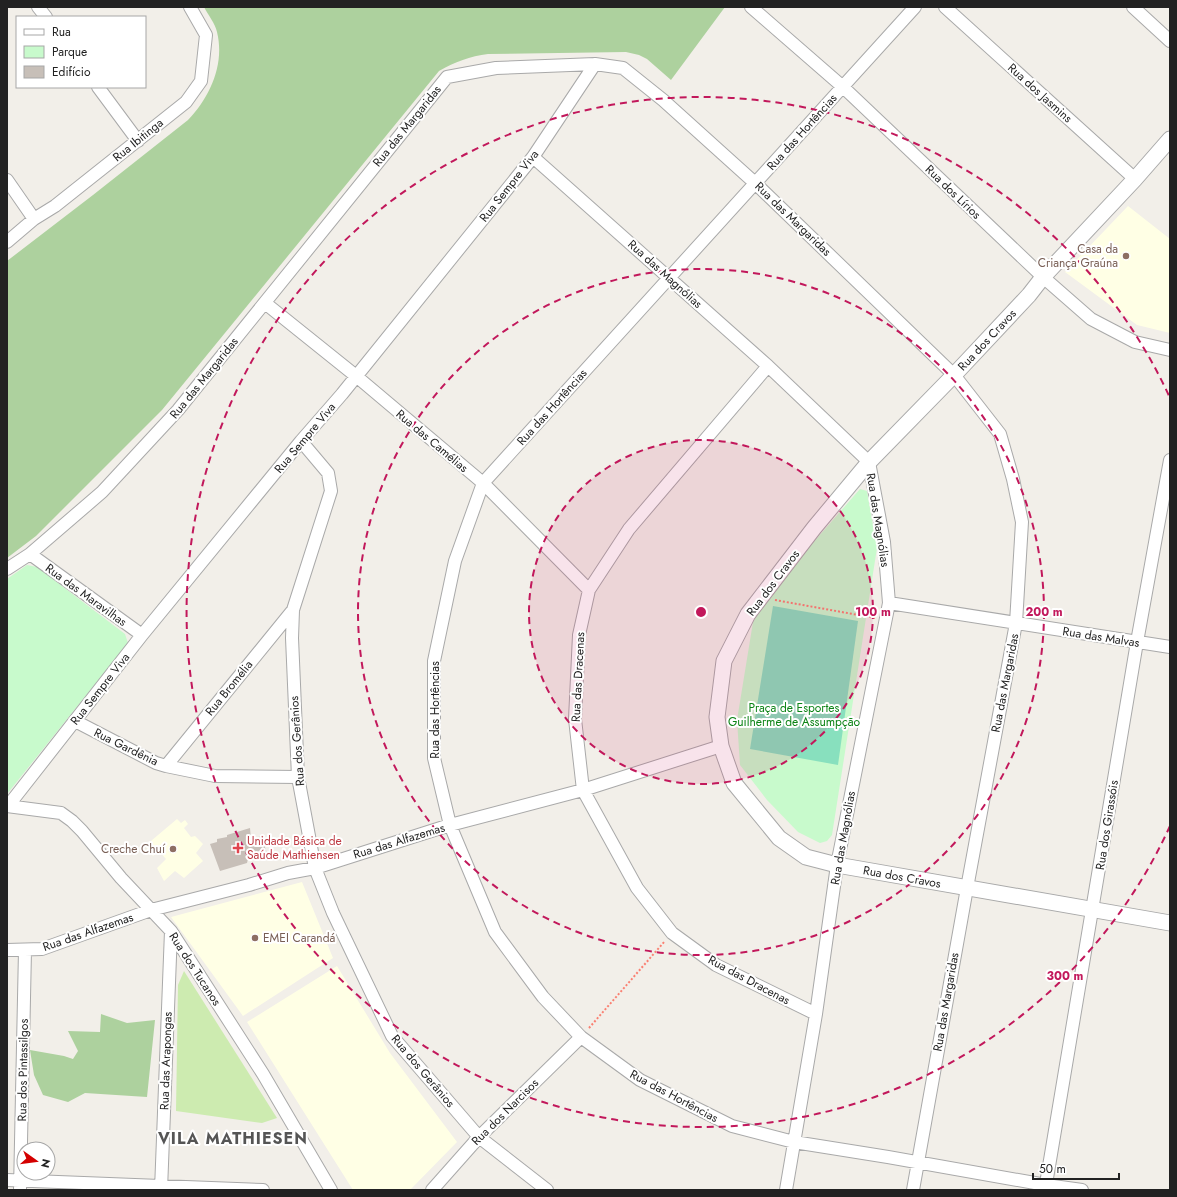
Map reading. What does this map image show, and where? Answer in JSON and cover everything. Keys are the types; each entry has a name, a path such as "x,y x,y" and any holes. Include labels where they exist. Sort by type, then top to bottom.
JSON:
{"street":[{"path":"38,7 45,16"},
{"name":"Rua Ibitinga","path":"7,242 34,219 56,206 186,102 201,81 206,35 190,7"},
{"name":"Rua dos Lírios","path":"751,7 843,87 1043,278 1091,319 1135,342 1170,350"},
{"name":"Rua das Hortências","path":"915,7 483,483 455,560 434,661 434,758 450,825 495,932 543,997 581,1037 640,1080 732,1126 794,1142 888,1156 1046,1188 1082,1190"},
{"name":"Rua dos Jasmins","path":"945,7 1136,179"},
{"path":"1134,7 1170,41"},
{"name":"Rua Sempre Viva","path":"8,806 142,636 301,441 342,394 533,157 595,64"},
{"name":"Rua das Margaridas","path":"7,569 30,554 102,492 178,410 447,76 496,68 595,64 624,68 663,100 755,183 954,375 1000,434 1013,479 1022,522 1016,623 913,1190"},
{"path":"99,88 138,141"},
{"name":"Rua dos Cravos","path":"1170,139 1136,179 1043,278 1029,295 869,462 814,528 748,614 724,661 717,717 721,746 734,783 779,838 806,857 837,865 1170,923"},
{"name":"Rua das Magnólias","path":"533,157 768,366 869,462 884,542 889,604 837,865 816,1014 786,1190"},
{"path":"7,180 34,219"},
{"name":"Rua das Camélias","path":"265,303 356,376 483,483 589,590"},
{"name":"Rua das Dracenas","path":"768,366 629,529 589,590 579,635 575,719 583,790 637,888 672,933 716,965 816,1014"},
{"name":"Rua dos Gerânios","path":"301,441 328,472 331,490 293,610 292,638 298,777 315,868 333,913 392,1036 479,1137 548,1190"},
{"name":"Rua dos Girassóis","path":"1046,1188 1137,642 1170,460"},
{"name":"Rua das Maravilhas","path":"30,554 142,636"},
{"name":"Rua das Malvas","path":"889,604 1170,647"},
{"name":"Rua Bromélia","path":"166,766 293,610"},
{"name":"Rua Gardênia","path":"75,721 156,763 166,766 215,776 298,777"},
{"name":"Rua das Alfazemas","path":"7,950 42,949 151,910 249,885 288,873 315,868 450,825 583,790 721,746"},
{"name":"Rua dos Tucanos","path":"8,806 61,813 82,831 121,878 170,931 263,1074 332,1190"},
{"name":"Rua das Arapongas","path":"161,1188 170,931"},
{"name":"Rua dos Pintassilgos","path":"20,1185 26,950"},
{"name":"Rua dos Narcisos","path":"432,1190 479,1137 581,1037"},
{"path":"7,1180 20,1185 263,1190"}],"path":[{"path":"761,597 886,620"},
{"path":"581,1037 672,933"}],"shaded area":[{"name":"Casa da Criança Graúna","path":"1128,206 1170,239 1170,333 1137,325 1065,272"},
{"name":"Creche Chuí","path":"177,819 181,823 185,820 188,824 184,828 191,837 195,836 203,844 196,853 203,861 184,878 175,871 164,881 157,868 166,859 159,851 153,856 145,846"},
{"name":"EMEI Carandá","path":"302,882 333,958 243,1016 171,917"},
{"path":"337,966 390,1053 457,1142 410,1190 353,1190 247,1022"}],"green space":[{"path":"204,7 725,7 671,80 647,59 639,55 626,52 488,54 463,60 439,71 162,410 36,536 7,558 7,261 188,120 196,111 214,79 219,56 217,32"},
{"name":"Praça de Esportes Guilherme de Assumpção","path":"860,489 867,491 877,548 832,835 827,841 820,843 798,832 767,800 740,765 737,720 753,622 775,586"},
{"path":"27,565 37,567 125,634 128,643 7,794 7,579"},
{"path":"773,606 858,621 838,765 750,749"},
{"path":"184,971 277,1118 262,1123 176,1111 178,985"},
{"path":"101,1014 127,1023 155,1020 147,1097 85,1093 68,1102 43,1095 34,1075 30,1050 73,1059 78,1051 68,1031 100,1032"}],"building":[{"name":"Unidade Básica de Saúde Mathiensen","path":"250,828 251,840 261,836 267,853 248,859 247,863 220,871 210,844 217,842 217,839 227,837 227,835"}],"place":[{"name":"Casa da Criança Graúna","path":"1126,256"},
{"name":"Unidade Básica de Saúde Mathiensen","path":"238,848"},
{"name":"Creche Chuí","path":"173,849"},
{"name":"EMEI Carandá","path":"255,938"}],"district":[{"name":"VILA MATHIESEN","path":"233,1138"}]}
